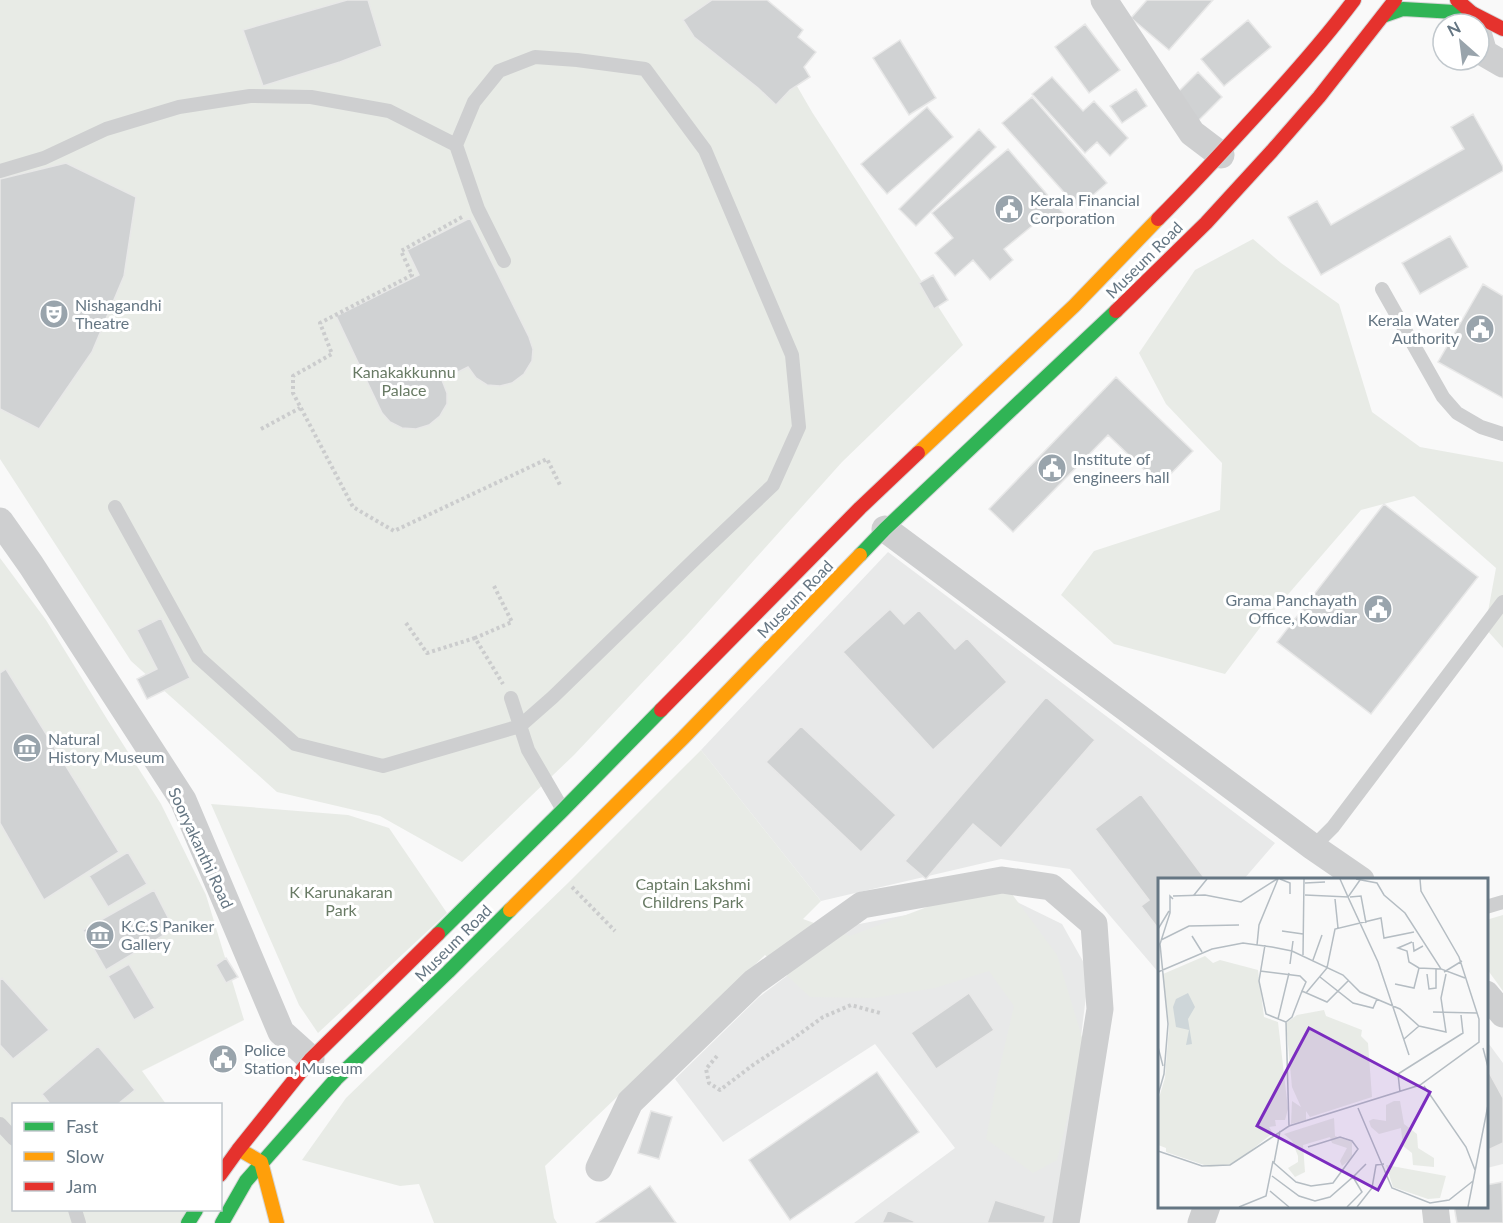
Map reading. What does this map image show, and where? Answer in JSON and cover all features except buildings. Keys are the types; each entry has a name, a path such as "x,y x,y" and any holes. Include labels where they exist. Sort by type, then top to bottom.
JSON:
{"main road":[{"name":"Museum Road","path":"222,1172 310,1059 563,810 860,508 1074,306 1221,155 1306,60 1354,0"},
{"name":"Museum Road","path":"222,1223 246,1181 261,1162 336,1080 683,738 885,529 1206,223 1319,97 1395,0"},
{"path":"1383,16 1402,9 1431,13"},
{"path":"238,1150 261,1162 276,1223"},
{"path":"238,1150 250,1202"}],"street":[{"path":"1104,0 1192,133 1221,155"},
{"name":"Sooryakanthi Road","path":"0,521 183,800 281,1032 310,1059"},
{"path":"885,529 1313,847 1360,878"},
{"path":"599,1168 630,1102 763,975 862,905 1002,880 1051,887 1095,924 1100,1009 1066,1223"},
{"path":"1488,996 1503,1014"},
{"path":"1201,1223 1206,1208"},
{"path":"1435,1208 1437,1223"}],"lane":[{"path":"115,507 198,657 294,744 383,766 520,726 773,485 799,427 792,355 705,150 645,69 535,57 500,71 474,102 456,145 478,209 504,261"},
{"path":"0,171 44,158 106,129 179,107 250,96 311,97 390,111 456,145"},
{"path":"1382,289 1443,397 1457,413 1481,427 1503,434"},
{"path":"1313,847 1333,827 1503,602"},
{"path":"511,698 528,750 563,810"},
{"path":"1488,906 1503,902"},
{"path":"0,1124 12,1137"},
{"path":"222,1155 238,1150"}],"path":[{"path":"478,209 401,251 412,275 320,323 332,354 293,376 293,393 353,507 394,531 547,459 560,485"},
{"path":"261,429 300,408"},
{"path":"406,623 427,653 475,638 512,622 494,586"},
{"path":"475,638 511,698"},
{"path":"554,867 615,931"},
{"path":"718,1054 706,1070 709,1083 720,1090 824,1017 850,1005 880,1013"}],"shaded area":[{"path":"888,552 1275,843 1245,878 1158,878 1158,972 1070,869 1001,859 821,901 701,750"},
{"path":"1005,896 1062,924 1089,972 1058,1223 854,1223 955,1148 875,1044 723,1142 675,1079 759,997 854,925"},
{"path":"1488,1043 1503,1063 1503,1164 1488,1168"}],"green space":[{"name":"Kanakakkunnu Palace","path":"0,0 747,0 812,112 963,345 842,462 687,635 574,755 462,862 380,816 277,792 131,661 0,459"},
{"path":"1253,239 1281,263 1339,304 1372,412 1420,447 1503,462 1503,648 1485,628 1496,568 1414,496 1361,510 1265,621 1225,674 1114,644 1061,595 1094,551 1220,510 1222,463 1166,404 1139,353 1195,270"},
{"path":"0,558 46,620 161,804 206,895 244,1020 142,1071 165,1103 12,1103 12,1211 189,1211 182,1223 0,1223"},
{"name":"Captain Lakshmi Childrens Park","path":"701,750 821,901 803,919 850,936 959,895 1009,890 1057,955 1085,1047 1057,1160 1033,1173 986,1139 1014,1006 989,971 935,988 873,998 810,997 765,955 545,1166 554,1218 557,1223 434,1223 419,1184 400,1186 302,1160 346,1098 568,883"},
{"name":"K Karunakaran Park","path":"211,804 348,815 389,828 447,913 318,1033 299,1005"},
{"path":"1503,915 1503,991 1488,970 1488,919"}],"traffic: fast":[{"path":"1383,16 1403,9 1455,12"},
{"path":"860,555 1116,311"},
{"path":"438,934 661,710"},
{"path":"222,1223 246,1181 336,1079 510,910"},
{"path":"188,1223 195,1211"}],"traffic: slow":[{"path":"918,453 1074,306 1158,219"},
{"path":"510,910 683,738 860,555"},
{"path":"240,1150 261,1162 277,1223"}],"traffic: jam":[{"path":"1158,219 1287,81 1354,0"},
{"path":"1116,311 1206,223 1272,151 1319,97 1395,0"},
{"path":"1457,0 1472,13 1503,29"},
{"path":"661,710 860,508 918,453"},
{"path":"222,1172 311,1059 438,934"}],"place":[{"name":"Kerala Financial Corporation","path":"1009,209"},
{"name":"Nishagandhi Theatre","path":"54,314"},
{"name":"Kerala Water Authority","path":"1480,329"},
{"name":"Institute of engineers hall","path":"1052,468"},
{"name":"Grama Panchayath Office, Kowdiar","path":"1378,609"},
{"name":"Natural History Museum","path":"27,748"},
{"name":"K.C.S Paniker Gallery","path":"100,935"},
{"name":"Police Station, Museum","path":"223,1059"}]}
